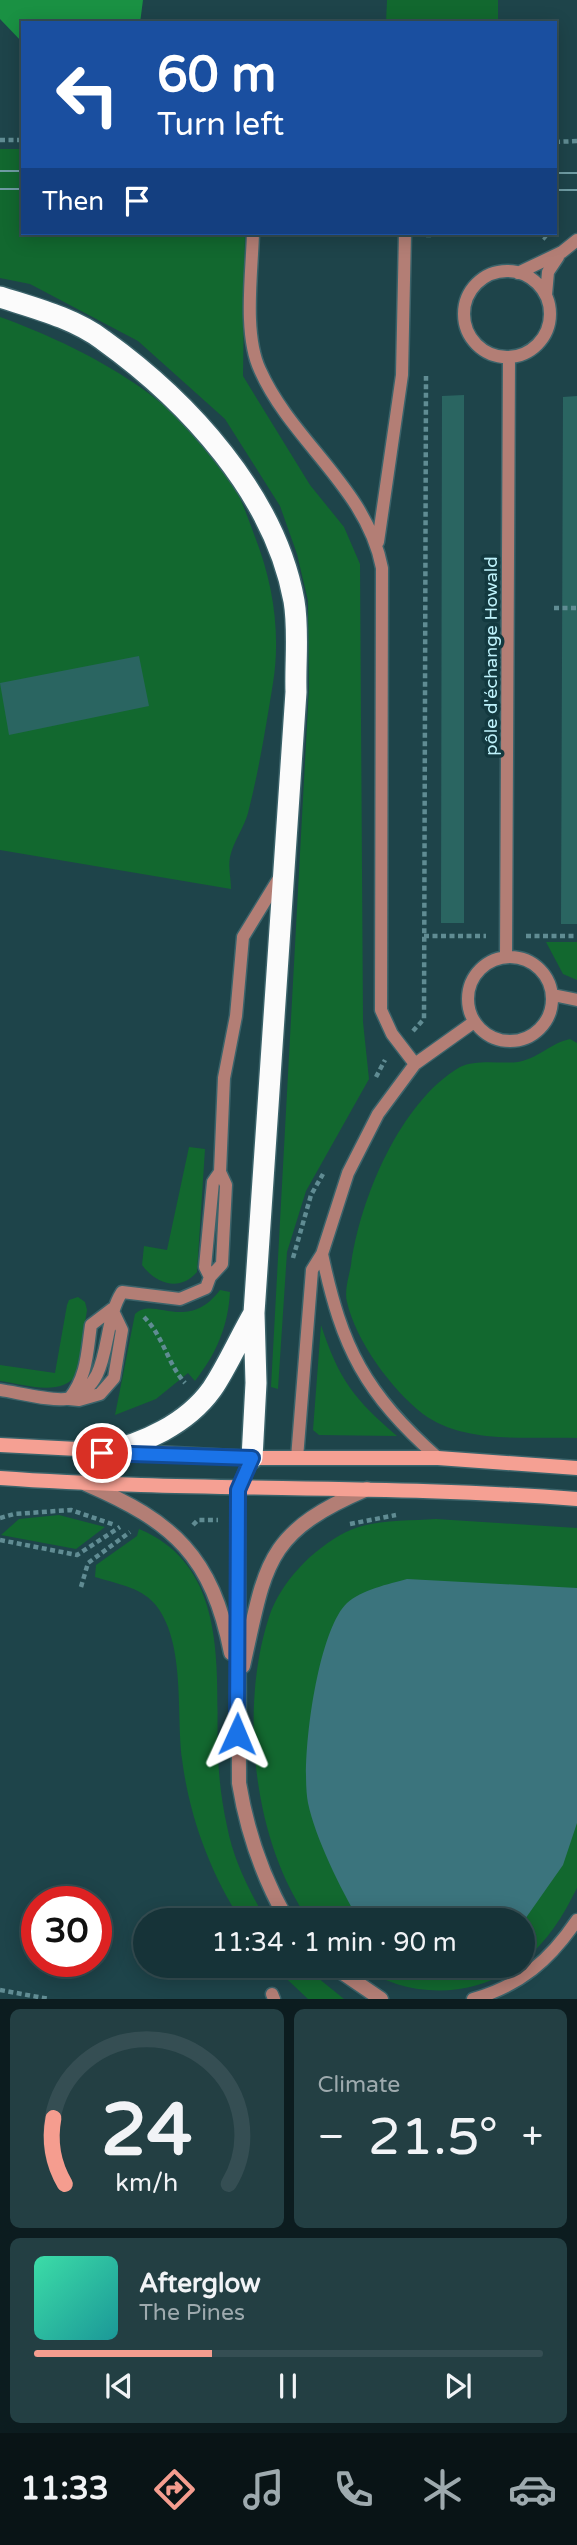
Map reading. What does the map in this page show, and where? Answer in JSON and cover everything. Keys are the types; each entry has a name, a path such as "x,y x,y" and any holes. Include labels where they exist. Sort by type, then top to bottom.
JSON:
{"highway":[{"path":"0,297 47,312 102,338 198,423 235,468 273,534 294,602 296,692 254,1313 256,1383 252,1458"},
{"path":"102,1453 133,1446 183,1418 200,1404 214,1387 254,1313"}],"main road":[{"path":"0,1445 102,1453 252,1458 438,1458 576,1468"},
{"path":"238,1490 252,1458"},
{"path":"0,1478 238,1490 368,1489 575,1499"}],"street":[{"path":"86,1484 145,1511 195,1556 224,1617 238,1687"},
{"path":"238,1687 257,1602 278,1548 303,1523 324,1509 368,1489"},
{"path":"238,1490 239,1783 247,1827 264,1878 280,1908"},
{"path":"350,1978 381,1999"}],"lane":[{"path":"253,235 252,336 259,370 281,404 366,517 378,546 382,568 382,1010 393,1034 415,1064"},
{"path":"378,546 402,375 405,235"},
{"path":"518,273 562,252 577,240"},
{"path":"545,295 538,285 518,273 504,270 490,273 479,280 465,303 464,316 474,341 484,349 509,357 522,355 541,340 550,318 545,295 548,272 562,252"},
{"name":"pôle d'échange Howald","path":"506,956 509,357"},
{"path":"0,1390 69,1399 92,1385 98,1374 112,1308 122,1292 180,1299 206,1288 210,1277 205,1267 213,1182 220,1172 224,1077 236,1016 243,937 282,873"},
{"path":"506,956 519,957 538,966 550,983 553,995 543,1024 524,1038 500,1040 489,1037 474,1022 467,998 470,984 486,964 506,956"},
{"path":"553,995 577,1000"},
{"path":"297,1458 313,1270 322,1254 348,1173 378,1114 415,1064 474,1022"},
{"path":"322,1254 333,1308 360,1372 398,1423 438,1458"},
{"path":"473,1999 497,1992 521,1980 561,1944 577,1920"}],"path":[{"path":"0,140 21,140"},
{"path":"557,142 577,141"},
{"path":"426,235 426,248"},
{"path":"424,1019 426,372"},
{"path":"554,608 577,608"},
{"path":"122,1292 165,1343 173,1369 188,1387"},
{"path":"0,1518 14,1514 71,1510 130,1532 88,1563 81,1587"},
{"path":"0,1541 77,1555 120,1527"},
{"path":"0,1990 49,1999"}],"green space":[{"path":"0,0 143,0 140,21 21,21 21,41 0,19"},
{"path":"387,0 498,0 498,21 386,21"},
{"path":"0,149 21,149 21,235 245,235 243,376 310,485 344,527 360,564 363,1022 369,1079 306,1191 287,1252 278,1389 271,1387 309,688 308,601 297,554 280,506 225,419 138,341 30,284 0,278"},
{"path":"0,317 64,343 156,398 207,446 232,481 243,505 267,572 274,608 276,646 273,683 256,781 246,819 230,857 231,889 0,850"},
{"path":"546,942 577,942 577,980 563,974"},
{"path":"570,1039 577,1043 577,1438 497,1437 458,1431 440,1424 411,1404 387,1378 358,1332 346,1293 363,1211 386,1154 419,1103 438,1083 466,1065 481,1062 518,1062"},
{"path":"189,1147 205,1149 197,1272 176,1284 161,1281 142,1265 144,1246 167,1250"},
{"path":"220,1290 230,1292 224,1328 209,1361 195,1381 188,1373 156,1399 115,1415 135,1314 142,1309 151,1308 183,1312 195,1310 208,1303"},
{"path":"78,1297 85,1302 87,1310 77,1374 62,1386 52,1388 0,1381 0,1365 55,1373 67,1305 69,1300"},
{"path":"321,1325 334,1360 350,1387 370,1411 397,1436 319,1435 313,1430"},
{"path":"59,1515 105,1527 76,1549 1,1535 19,1519"},
{"path":"436,1519 577,1528 577,1888 554,1928 535,1950 535,1908 302,1908 275,1853 264,1814 254,1732 260,1653 269,1617 290,1579 322,1547 356,1528"},
{"path":"139,1529 169,1546 190,1569 204,1597 212,1627 216,1660 218,1765 225,1818 237,1862 260,1908 234,1908 202,1843 185,1780 180,1740 178,1677 171,1636 164,1618 154,1603 142,1593 95,1577 96,1565 137,1536"},
{"path":"286,1978 318,1978 344,1999 308,1999"},
{"path":"382,1978 495,1978 460,1989 418,1989"}],"water":[{"path":"407,1579 577,1588 577,1823 563,1865 533,1908 353,1908 337,1879 322,1847 308,1803 306,1758 313,1698 327,1640 336,1618 353,1598"}],"building":[{"path":"464,395 464,923 441,923 442,396"},
{"path":"577,396 577,924 561,924 563,397"},
{"path":"139,656 149,706 9,735 0,683"}],"tram line":[{"path":"0,171 21,171"},
{"path":"557,173 577,173"},
{"path":"0,189 21,189"},
{"path":"557,190 577,190"}],"route":[{"path":"102,1453 252,1458 238,1490 236,1520 237,1734"}]}
